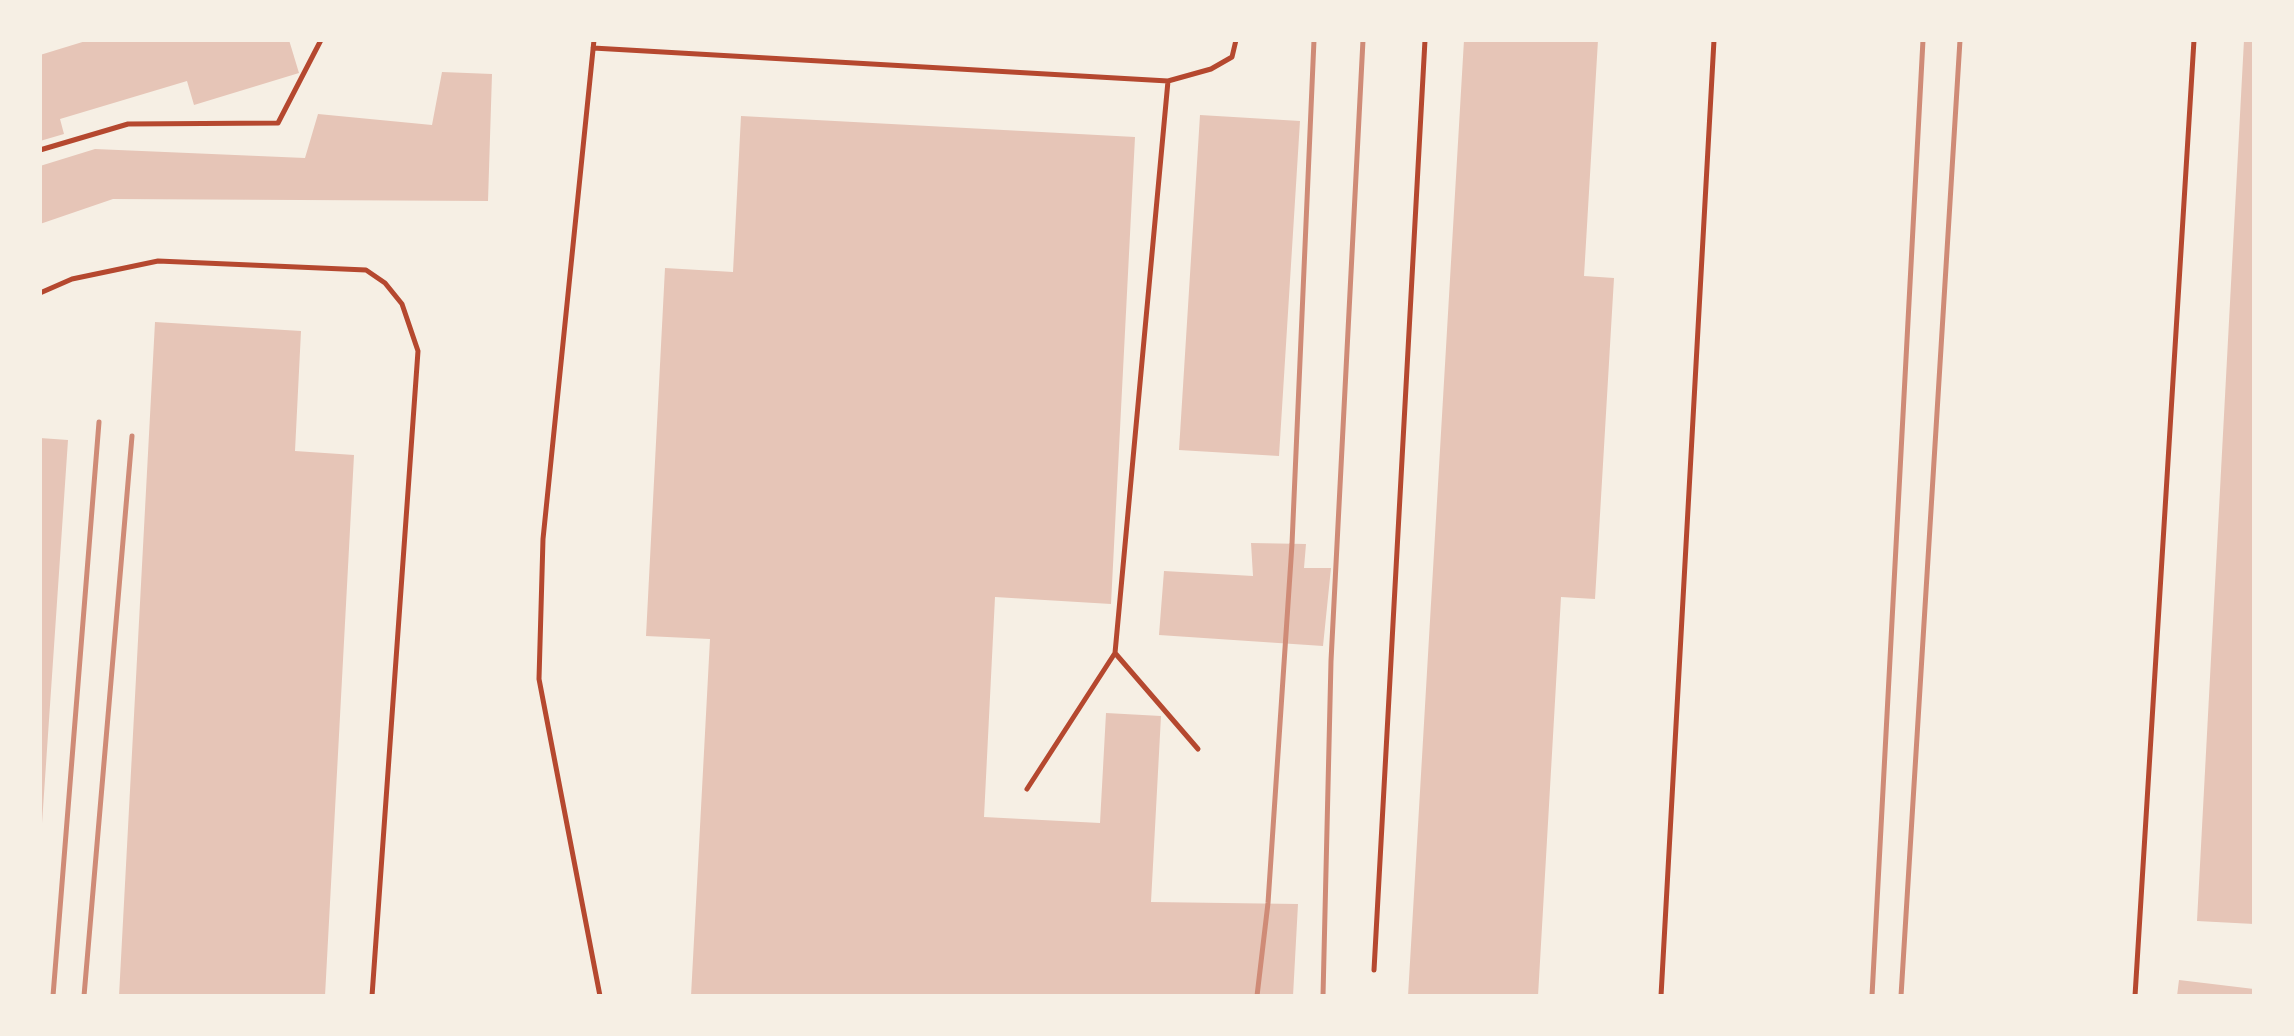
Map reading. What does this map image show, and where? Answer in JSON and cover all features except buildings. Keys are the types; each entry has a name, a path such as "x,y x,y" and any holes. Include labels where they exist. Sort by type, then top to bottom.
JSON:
{"lane":[{"path":"40,150 128,124 278,123 321,40"},
{"path":"594,40 542,539 539,679 600,996"},
{"path":"593,48 1168,81 1211,69 1232,57 1237,40"},
{"path":"1374,970 1425,40"},
{"path":"1661,996 1714,40"},
{"path":"2134,996 2194,40"},
{"path":"1027,789 1115,653 1168,81"},
{"path":"40,293 72,279 158,261 366,270 385,283 402,303 418,351 372,996"},
{"path":"1115,653 1198,749"}],"railway":[{"path":"1257,996 1268,903 1292,544 1314,40"},
{"path":"1323,996 1331,661 1363,40"},
{"path":"1872,996 1923,40"},
{"path":"1901,996 1960,40"},
{"path":"53,996 99,422"},
{"path":"84,996 132,436"}]}
